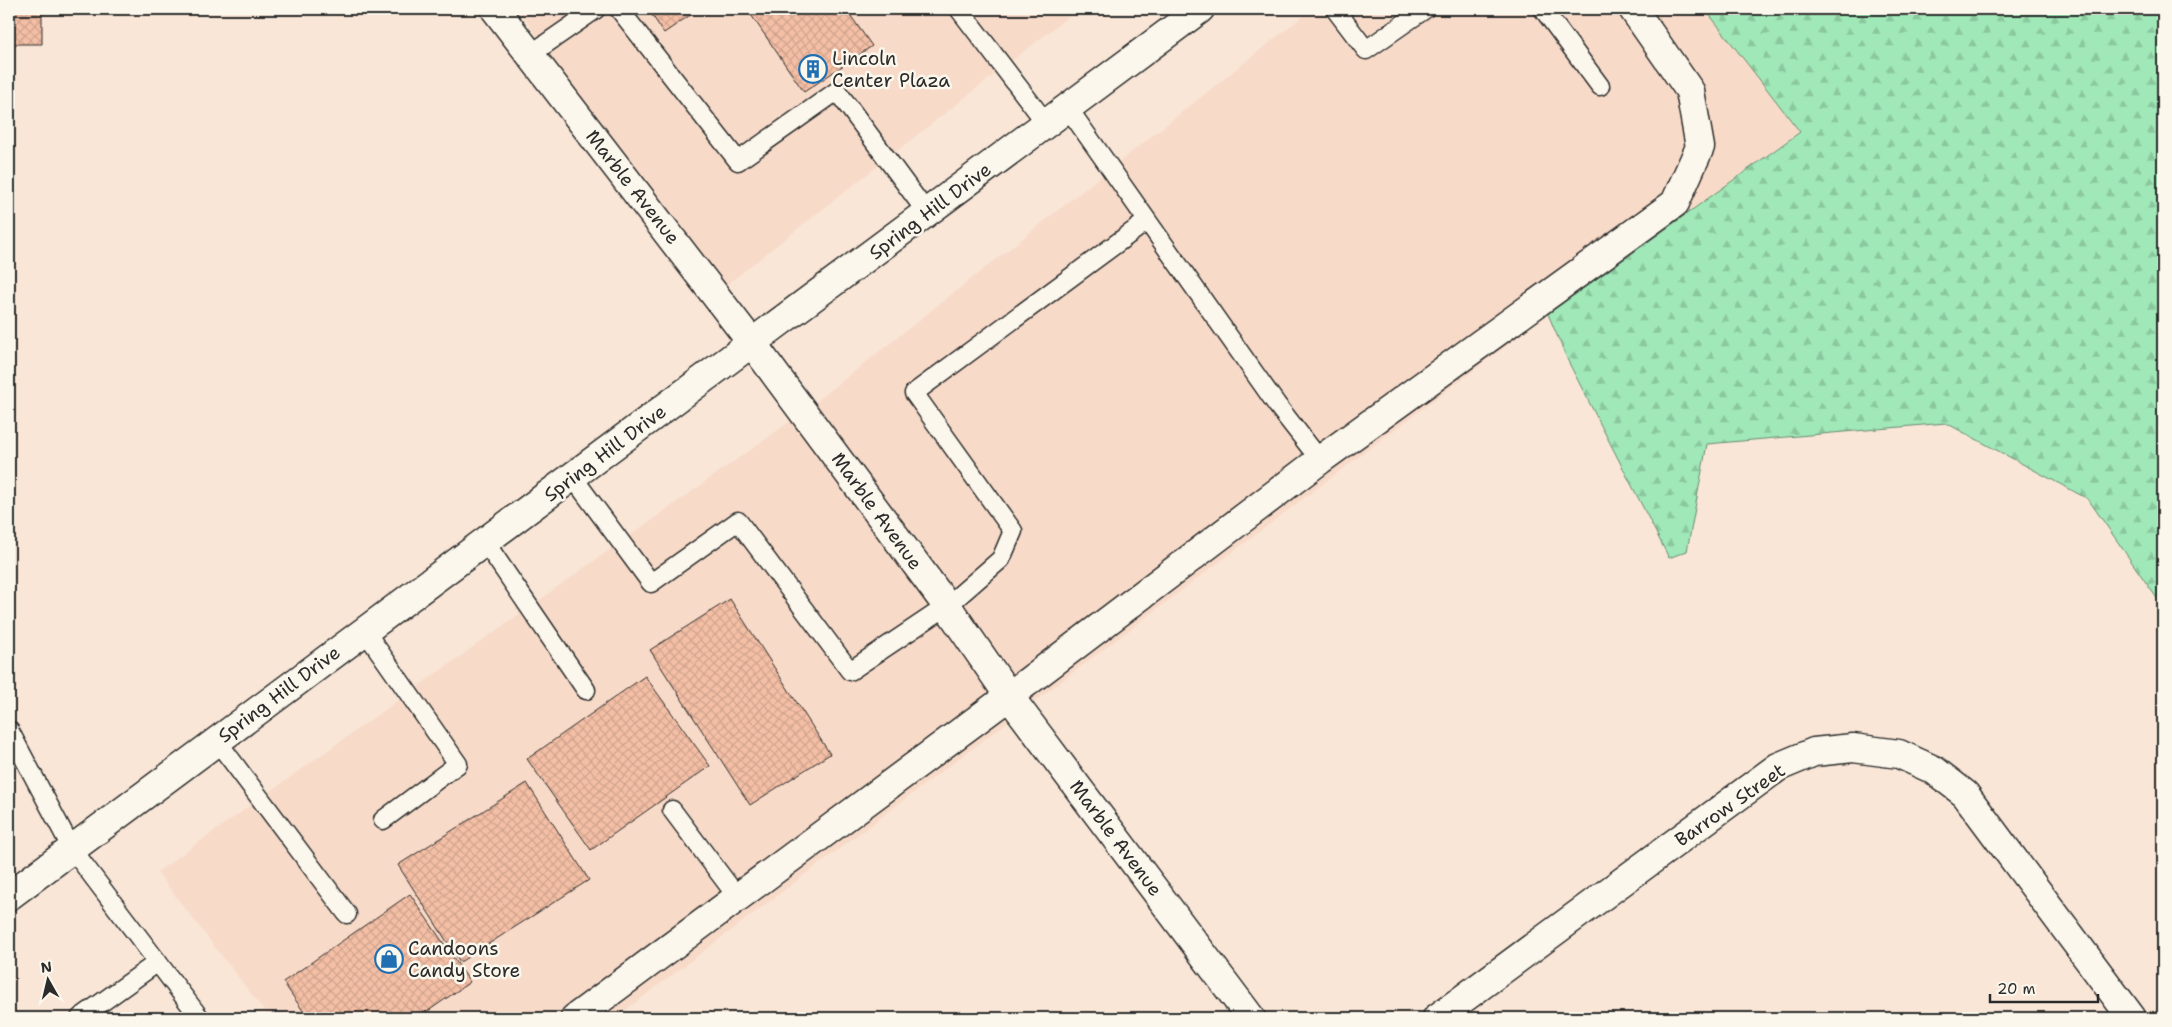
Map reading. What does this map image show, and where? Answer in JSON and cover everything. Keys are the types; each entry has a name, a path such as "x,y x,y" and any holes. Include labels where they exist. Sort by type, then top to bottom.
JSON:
{"street":[{"name":"Marble Avenue","path":"495,9 752,343 947,606 1010,696 1251,1018"},
{"name":"Spring Hill Drive","path":"9,896 1200,9"},
{"path":"575,1018 1010,696 1320,460 1675,203 1700,147 1690,91 1633,9"},
{"name":"Barrow Street","path":"1437,1018 1778,767 1814,752 1853,748 1898,754 1934,770 1965,794 2132,1018"}],"lane":[{"path":"531,54 596,9"},
{"path":"619,9 738,161 837,91 927,213"},
{"path":"959,9 1057,116 1147,221 1278,405 1320,460"},
{"path":"1335,9 1366,50 1425,9"},
{"path":"1543,9 1600,86"},
{"path":"572,476 651,583 738,520 850,672 947,606 1001,559 1013,531 914,393 1147,221"},
{"path":"485,542 586,690"},
{"path":"365,631 458,764 382,820"},
{"path":"9,730 72,849 200,1018"},
{"path":"217,740 347,914"},
{"path":"672,810 738,898"},
{"path":"80,1018 158,962"}],"shaded area":[{"path":"518,9 1078,9 716,293"},
{"path":"1312,9 1705,9 1800,132 1548,314 615,1018 270,1018 157,872 802,413"}],"green space":[{"path":"1705,9 2163,9 2163,607 2088,499 1946,423 1707,444 1687,551 1669,558 1568,361 1548,314 1800,132"}],"building":[{"path":"9,9 42,9 42,44 9,44"},
{"path":"648,9 699,9 664,33"},
{"name":"Lincoln Center Plaza","path":"747,9 846,9 872,46 804,92"},
{"path":"730,599 830,754 750,805 650,650"},
{"path":"645,676 710,766 591,850 527,759"},
{"path":"527,783 589,880 460,962 398,865"},
{"path":"410,894 470,982 418,1018 308,1018 283,982"}],"place":[{"name":"Lincoln Center Plaza","path":"813,69"},
{"name":"Candoons Candy Store","path":"389,959"}]}
